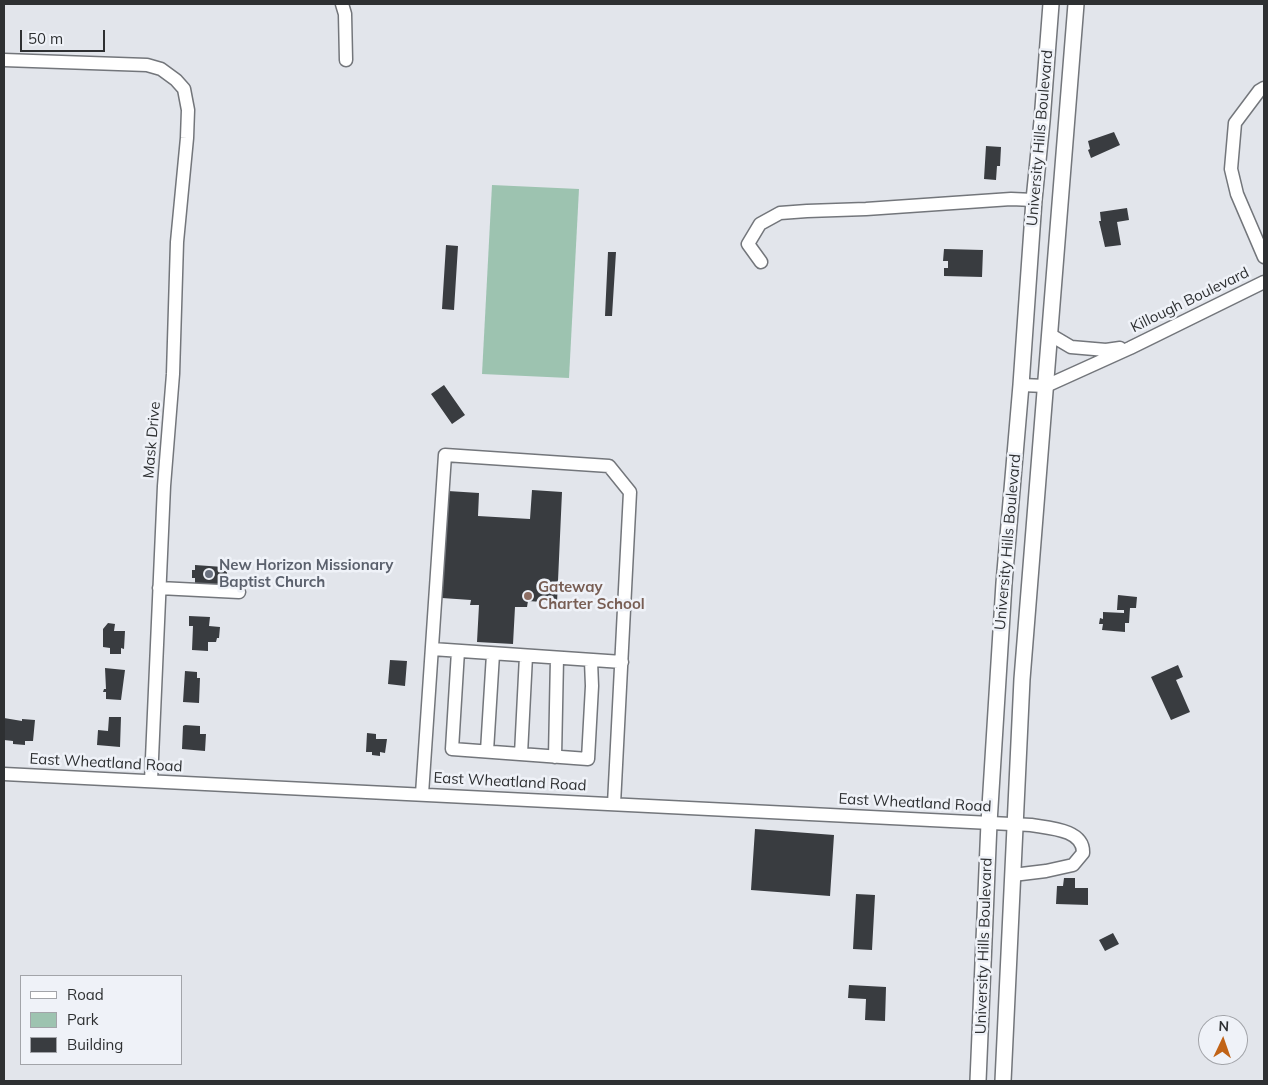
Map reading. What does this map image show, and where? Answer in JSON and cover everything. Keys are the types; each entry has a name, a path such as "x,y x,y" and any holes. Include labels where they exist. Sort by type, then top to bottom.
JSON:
{"main road":[{"name":"University Hills Boulevard","path":"978,1081 989,823 1004,583 1051,4"},
{"name":"University Hills Boulevard","path":"1003,1081 1022,679 1076,4"},
{"path":"1034,200 1059,202"},
{"path":"984,949 1009,950"},
{"path":"982,988 1007,989"}],"street":[{"path":"342,4 345,14 346,60"},
{"name":"Mask Drive","path":"4,60 147,65 161,69 176,80 184,89 187,101 187,138 177,242 173,374 164,486 151,782"},
{"path":"1264,88 1259,91 1235,124 1231,169 1238,194 1264,257"},
{"path":"761,262 748,244 760,224 780,214 1011,198 1034,200"},
{"name":"Killough Boulevard","path":"1021,385 1046,386 1130,348 1264,282"},
{"name":"Killough Boulevard","path":"1049,334 1071,347 1106,350 1130,348"},
{"path":"422,794 445,455 454,455 609,466 630,492 614,804"},
{"path":"159,588 239,592"},
{"path":"432,649 622,662"},
{"path":"458,651 452,749 488,752 588,759 592,686 591,661"},
{"path":"488,752 493,654"},
{"path":"521,754 526,656"},
{"path":"555,756 557,658"},
{"name":"East Wheatland Road","path":"4,774 1031,825 1062,831 1077,837 1082,843 1083,853 1073,865 1013,876"}],"green space":[{"path":"492,185 579,189 569,378 482,374"}],"building":[{"path":"1114,132 1120,145 1091,158 1088,150 1090,149 1088,141"},
{"path":"986,146 1001,147 1000,166 997,166 996,180 984,179"},
{"path":"1127,208 1129,220 1117,222 1121,245 1105,247 1099,221 1101,221 1100,212"},
{"path":"446,245 458,246 454,310 442,309"},
{"path":"944,249 983,250 982,277 944,276 944,268 948,268 948,261 943,261"},
{"path":"608,252 616,252 612,316 605,316"},
{"path":"444,385 465,415 452,424 431,394"},
{"path":"532,490 562,492 557,603 528,601 527,607 515,607 513,644 477,642 479,605 470,605 471,600 442,598 448,491 479,493 478,516 530,519"},
{"name":"New Horizon Missionary Baptist Church","path":"195,565 223,567 223,571 227,571 227,578 222,578 222,585 195,583 195,578 192,578 192,570 195,570"},
{"path":"1118,595 1137,597 1136,608 1130,608 1129,623 1125,623 1125,632 1102,630 1103,624 1099,624 1100,618 1103,619 1103,612 1124,613 1124,610 1117,610"},
{"path":"189,616 210,617 209,626 220,627 219,638 217,638 216,642 208,642 208,651 192,650 193,626 189,626"},
{"path":"108,623 115,624 114,631 125,631 124,649 121,648 121,654 110,654 110,648 103,647 103,629"},
{"path":"390,660 407,661 405,686 388,684"},
{"path":"1178,665 1183,677 1176,680 1190,712 1171,720 1151,677"},
{"path":"105,668 125,670 121,700 106,699 106,692 103,692 106,689"},
{"path":"185,671 197,672 197,678 200,678 199,703 183,702"},
{"path":"109,717 121,717 120,747 97,745 98,730 108,731"},
{"path":"4,718 22,721 22,719 35,720 33,741 25,741 25,745 13,744 13,741 4,740"},
{"path":"183,726 200,726 200,734 206,734 205,751 182,749"},
{"path":"367,733 376,734 376,739 387,739 385,753 380,752 380,756 372,755 372,752 366,752"},
{"path":"755,829 834,835 830,896 751,890"},
{"path":"1064,878 1075,878 1075,888 1088,888 1088,905 1056,904 1057,886 1063,886"},
{"path":"856,894 875,895 872,950 853,949"},
{"path":"1113,933 1119,944 1105,951 1099,940"},
{"path":"849,985 886,987 885,1021 865,1020 866,999 848,998"}],"place":[{"name":"New Horizon Missionary Baptist Church","path":"209,574"},
{"name":"Gateway Charter School","path":"528,596"}]}
